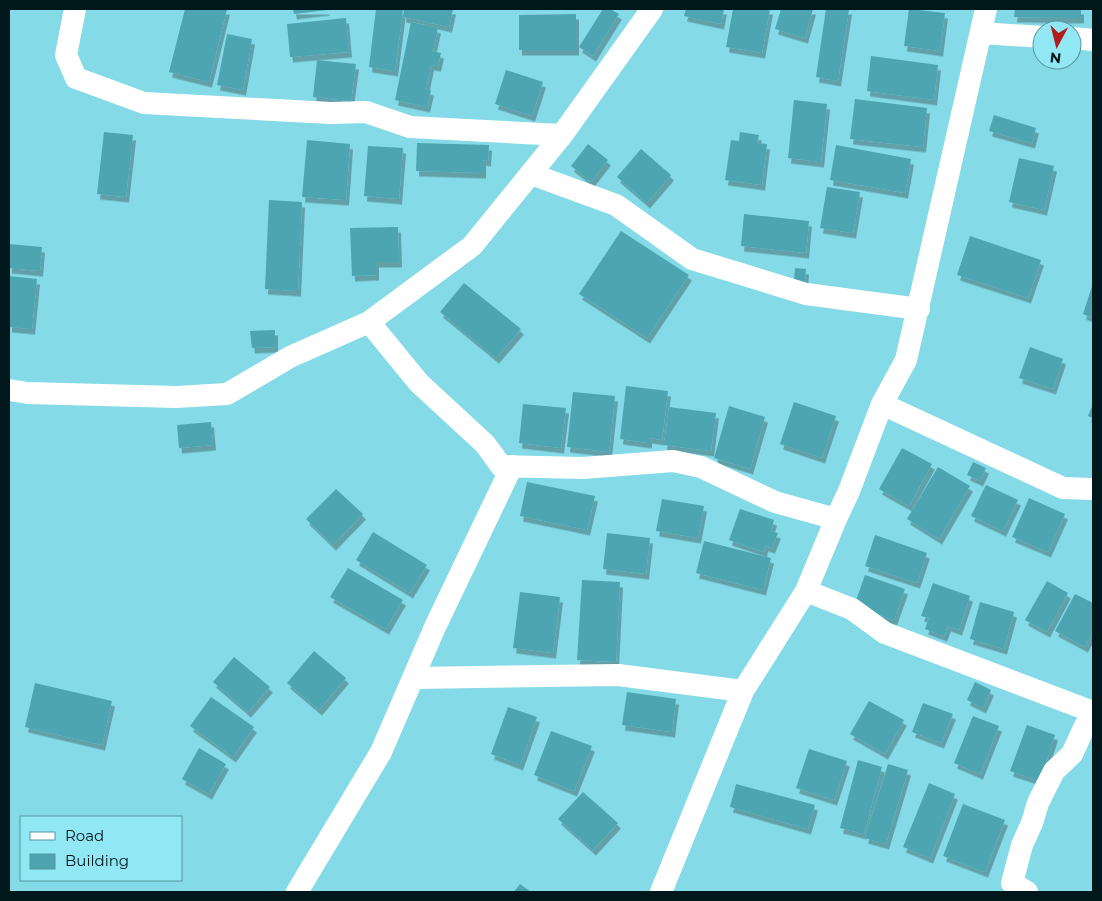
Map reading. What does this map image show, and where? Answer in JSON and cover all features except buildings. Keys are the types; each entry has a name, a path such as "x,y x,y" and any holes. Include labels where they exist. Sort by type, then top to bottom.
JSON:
{"street":[{"path":"75,9 66,55 76,78 144,103 331,114 366,112 410,127 562,135"},
{"path":"9,390 28,393 176,397 226,394 290,357 369,322 472,246 562,135 652,9"},
{"path":"661,892 743,691 806,591 836,519 850,491 882,404 906,360 986,9"},
{"path":"981,33 1032,36"},
{"path":"531,174 616,205 692,259 806,294 919,309"},
{"path":"369,322 419,383 485,444 501,466 584,468 673,461 701,468 775,502 836,519"},
{"path":"882,404 1063,488 1093,489"},
{"path":"297,892 381,752 436,627 512,466"},
{"path":"806,591 852,609 885,633 1093,714 1085,726 1072,754 1054,771 1038,803 1032,823 1022,845 1012,883 1027,892"},
{"path":"414,678 618,675 743,691"}]}
